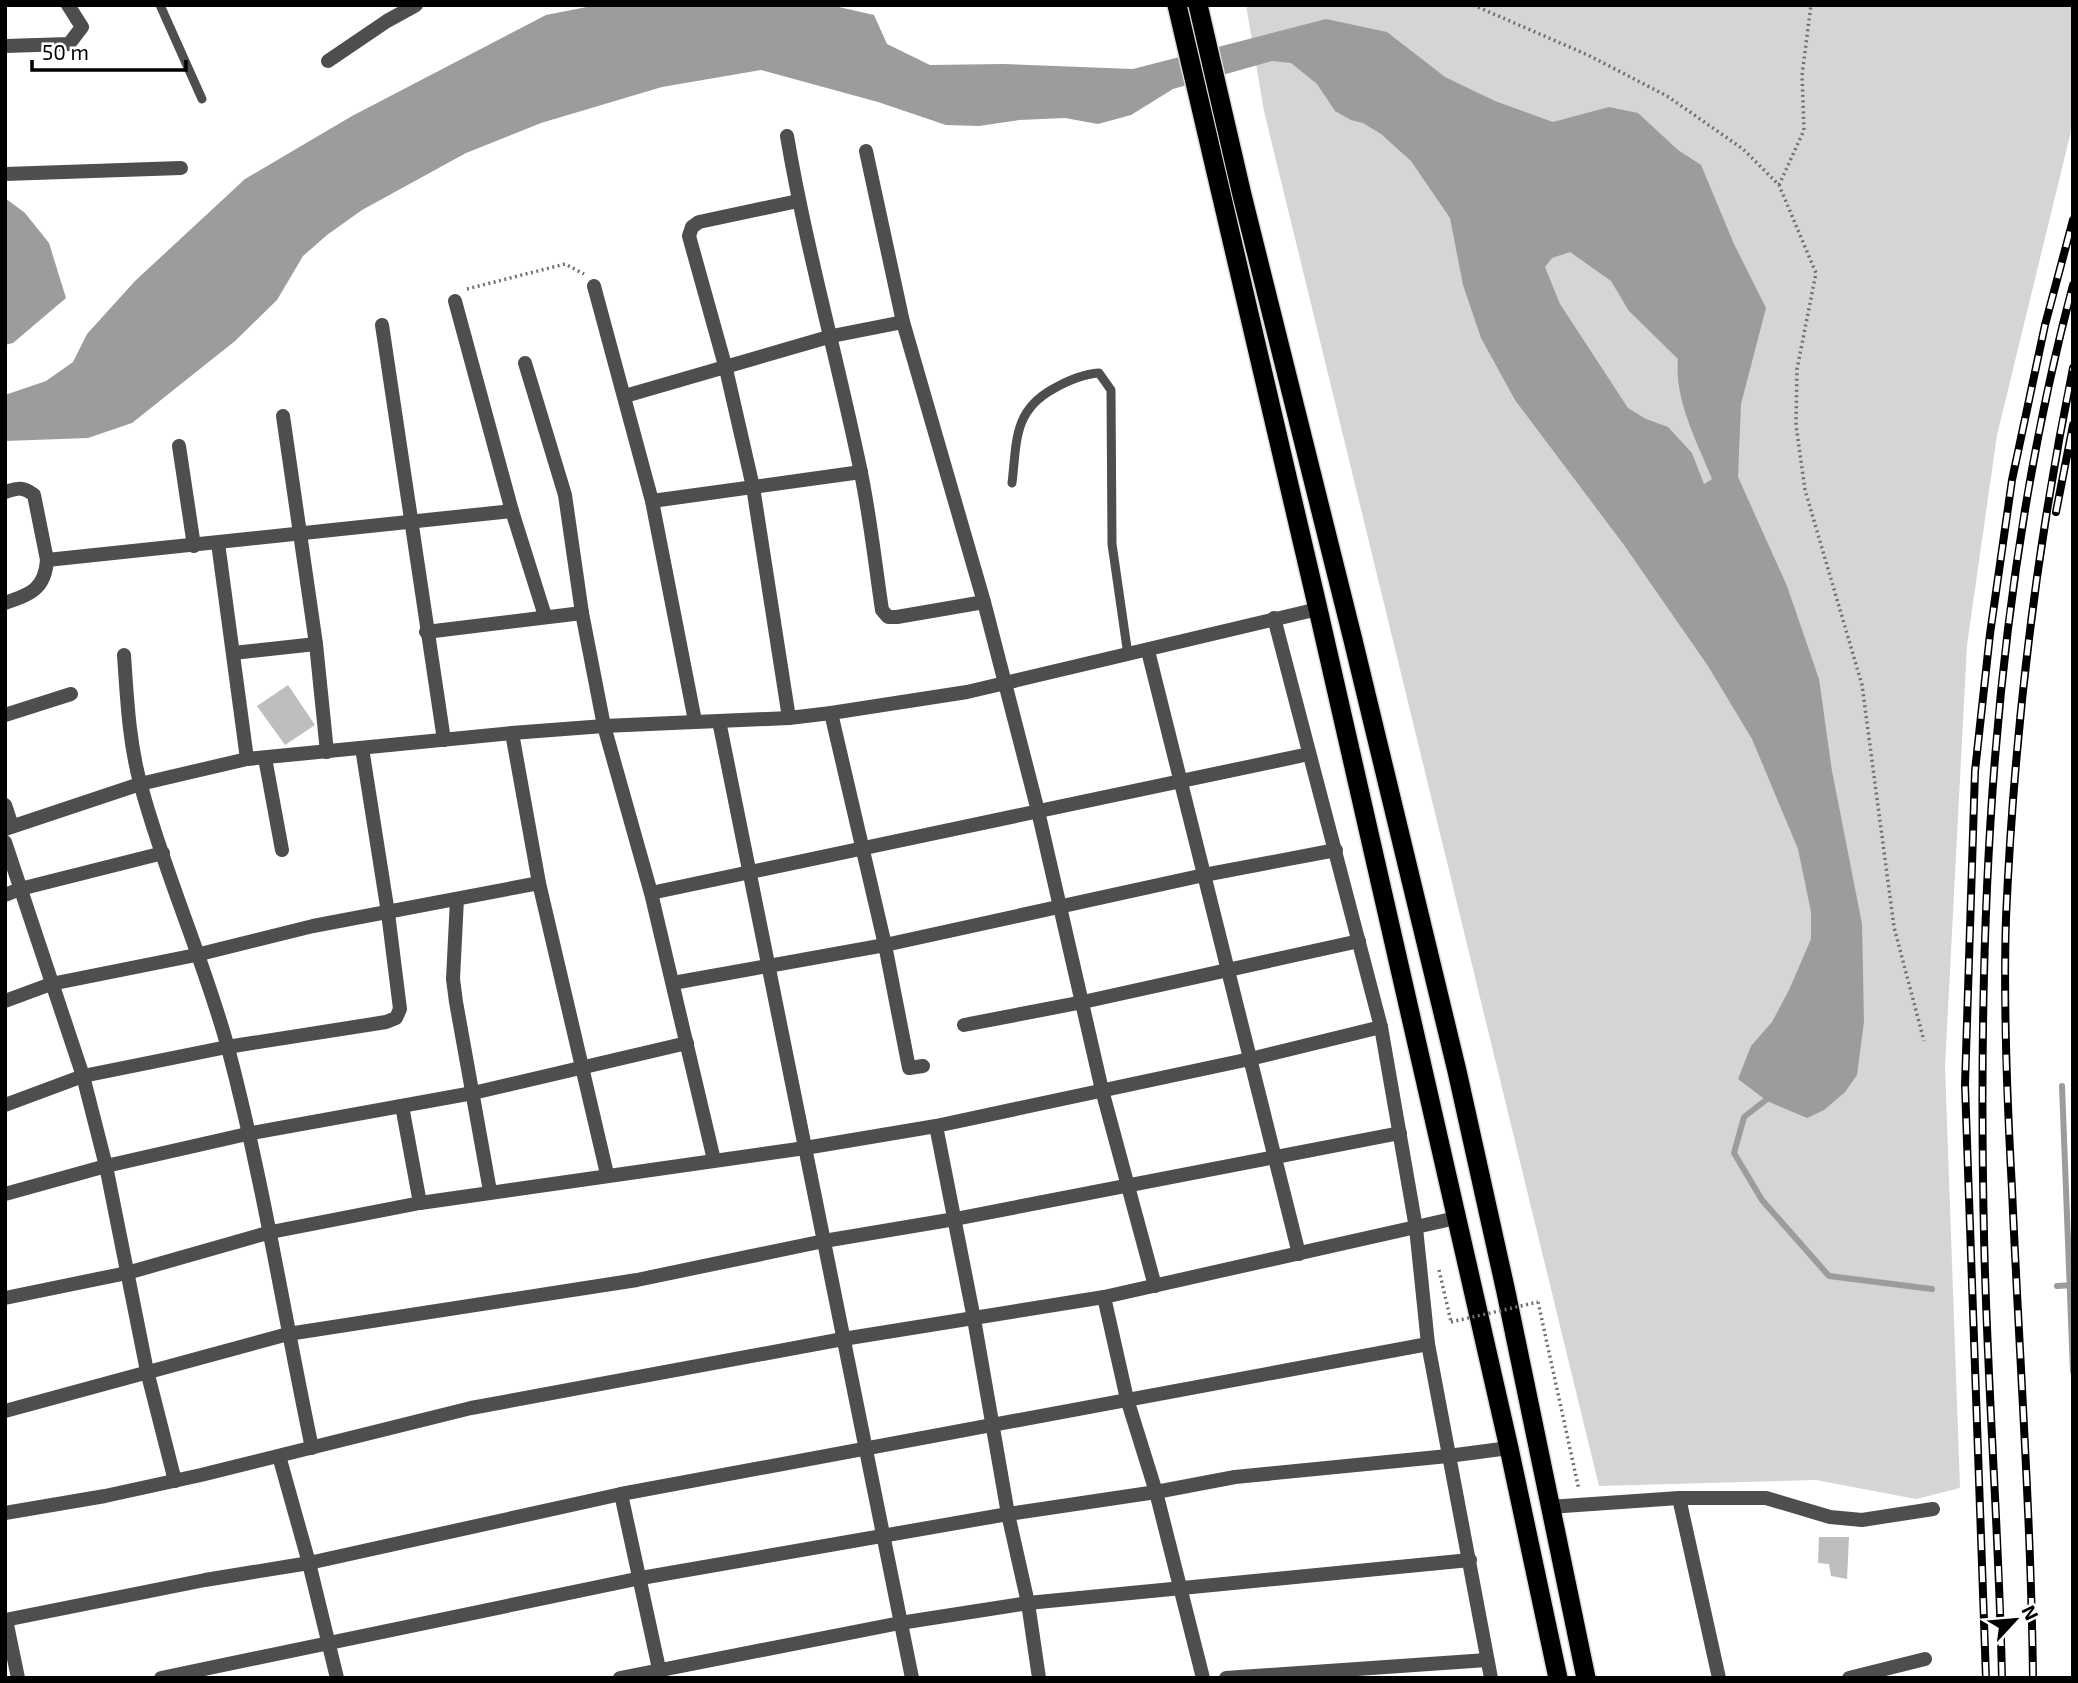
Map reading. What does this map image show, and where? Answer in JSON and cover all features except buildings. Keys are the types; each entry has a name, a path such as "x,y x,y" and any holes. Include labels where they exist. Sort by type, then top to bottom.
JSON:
{"highway":[{"path":"1177,5 1318,609 1509,1448 1558,1678"},
{"path":"1198,5 1457,1072 1506,1292 1586,1678"}],"street":[{"path":"5,46 69,44 82,27 68,5"},
{"path":"328,61 416,5"},
{"path":"786,136 798,201 832,336 861,472 882,610 888,617 897,617 984,602"},
{"path":"866,151 903,322 984,602 1038,811 1102,1090 1155,1286"},
{"path":"5,174 181,167"},
{"path":"789,718 753,487 726,369 689,236 692,227 699,222 798,201"},
{"path":"594,286 652,501 695,722"},
{"path":"455,301 512,511 545,616"},
{"path":"625,396 726,369 832,336 903,322"},
{"path":"382,325 444,740"},
{"path":"525,363 565,495 582,613 604,726 651,893 714,1160"},
{"path":"284,416 316,644 327,752"},
{"path":"179,446 194,546"},
{"path":"652,501 861,472"},
{"path":"5,492 26,488 34,495 47,560 46,575 34,591 5,603"},
{"path":"47,560 512,511"},
{"path":"218,542 247,759"},
{"path":"5,805 9,828 140,784 247,759 604,726 789,718 943,697 1318,609"},
{"path":"426,632 582,613"},
{"path":"1274,618 1381,1027 1416,1228 1428,1344 1491,1678"},
{"path":"233,653 316,644"},
{"path":"1148,651 1299,1254"},
{"path":"124,655 128,712 140,784 228,1047 271,1232 288,1334 312,1448"},
{"path":"5,715 71,694"},
{"path":"831,713 885,945 909,1068 923,1066"},
{"path":"719,720 912,1678"},
{"path":"512,733 539,883 607,1174"},
{"path":"5,1105 83,1076 228,1047 386,1022 396,1018 400,1009 388,913 362,748"},
{"path":"651,893 1309,754"},
{"path":"265,758 282,850"},
{"path":"5,842 83,1076 106,1166 147,1371 175,1481"},
{"path":"673,984 885,945 1204,875 1336,850"},
{"path":"5,895 163,853"},
{"path":"5,1001 51,984 196,955 313,926 539,883"},
{"path":"457,899 453,979 490,1191"},
{"path":"964,1025 1083,1002 1359,941"},
{"path":"5,1298 127,1273 271,1232 490,1191 805,1148 936,1126 1250,1059 1381,1027"},
{"path":"5,1194 106,1166 247,1134 473,1093 687,1043"},
{"path":"402,1106 420,1203"},
{"path":"936,1126 1040,1678"},
{"path":"5,1411 288,1334 637,1280 824,1241 955,1219 1400,1133"},
{"path":"5,1513 175,1481 471,1408 843,1339 1104,1297 1456,1219"},
{"path":"1104,1297 1127,1399 1156,1492 1203,1678"},
{"path":"18,1678 5,1620 205,1580 309,1563 621,1494 1428,1344"},
{"path":"161,1678 641,1578 1008,1514 1235,1477 1509,1448"},
{"path":"279,1456 337,1678"},
{"path":"621,1494 661,1674"},
{"path":"1549,1507 1679,1498 1766,1498 1830,1517 1862,1520 1933,1509"},
{"path":"1679,1498 1719,1678"},
{"path":"620,1678 661,1674 900,1623 1028,1603 1470,1560"},
{"path":"1849,1678 1925,1659"},
{"path":"1226,1678 1487,1660"}],"lane":[{"path":"160,5 202,99"},
{"path":"1012,483 1018,428 1025,413 1037,398 1063,383 1099,373 1111,390 1112,544 1128,655"}],"path":[{"path":"1473,5 1588,55 1667,96 1743,149 1779,185 1815,273 1797,369 1796,425 1805,490 1862,684 1894,928 1924,1041"},
{"path":"1779,185 1804,130 1802,75 1811,5"},
{"path":"455,301 458,293 466,289 565,264 582,272 594,286"},
{"path":"1438,1265 1451,1322 1538,1302 1583,1505"}],"shaded area":[{"path":"597,5 830,5 874,15 887,44 930,65 1003,64 1133,69 1326,19 1387,32 1445,77 1495,101 1553,122 1609,107 1638,113 1678,150 1701,165 1734,244 1766,308 1741,404 1738,477 1787,586 1819,679 1832,771 1862,924 1864,1022 1857,1075 1845,1092 1824,1110 1807,1118 1767,1101 1738,1079 1751,1046 1772,1022 1789,990 1811,939 1811,912 1798,849 1752,739 1708,666 1624,545 1515,400 1481,338 1463,285 1450,218 1411,161 1381,134 1335,111 1317,84 1291,63 1272,61 1173,89 1131,115 1098,124 1065,118 1019,120 979,126 946,125 878,102 761,70 662,87 541,123 466,153 362,210 303,256 277,300 235,341 132,423 88,438 5,441 5,395 46,381 73,362 87,334 135,281 245,179 352,116 546,15","holes":["1570,252 1611,281 1629,311 1678,359 1683,405 1712,479 1704,484 1692,453 1668,427 1646,419 1628,408 1560,304 1545,267 1552,258"]},
{"path":"1246,5 2073,5 2073,123 1997,435 1967,645 1945,1066 1960,1488 1916,1499 1816,1480 1599,1486 1264,111"},
{"path":"5,198 25,213 49,243 66,298 13,343 5,345"}],"waterway":[{"path":"2062,1086 2073,1372"},
{"path":"1771,1096 1744,1117 1734,1153 1762,1200 1829,1276 1932,1289"},
{"path":"2057,1286 2073,1285"}],"railway":[{"path":"1986,1678 1965,1085 1975,771 1990,634 2012,480 2045,325 2073,220"},
{"path":"2002,1678 1984,1235 1983,996 1987,876 2007,637 2024,519 2045,401 2073,285"},
{"path":"2033,1678 2007,1087 2006,918 2015,779 2029,641 2048,504 2073,368"},
{"path":"2056,512 2073,425"}]}
